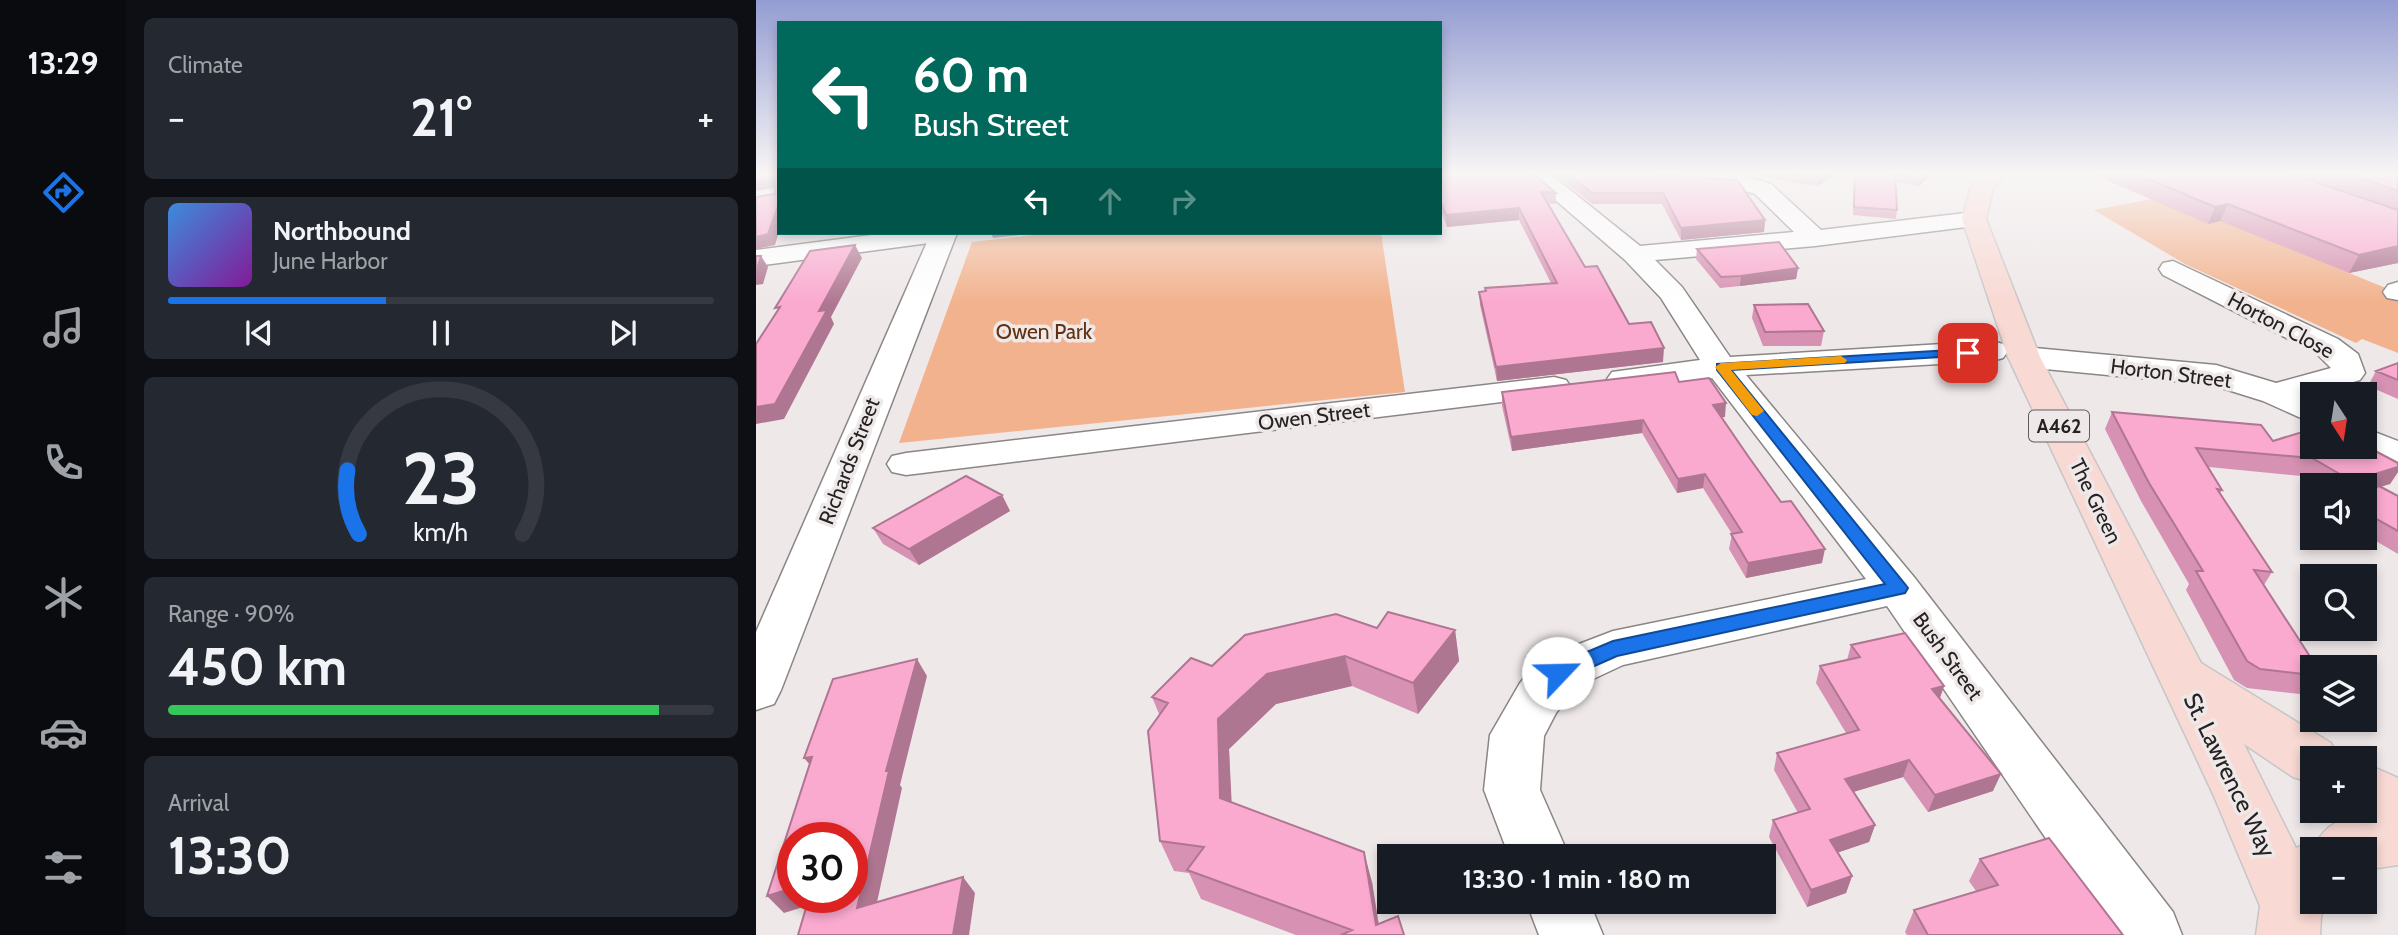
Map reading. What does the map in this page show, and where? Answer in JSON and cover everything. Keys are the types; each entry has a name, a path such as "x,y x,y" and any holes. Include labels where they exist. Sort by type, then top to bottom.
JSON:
{"main road":[{"name":"The Green","path":"1974,219 2008,354 2180,675"},
{"name":"St. Lawrence Way","path":"2180,675 2300,752"},
{"name":"St. Lawrence Way","path":"2180,675 2297,903"},
{"path":"2377,795 2398,806"},
{"path":"2377,841 2398,838"}],"street":[{"name":"Bush Street","path":"1588,217 1634,254 1672,293 1721,367 1898,588 2150,935"},
{"path":"1792,217 1815,238"},
{"path":"1634,254 1815,238 1974,219"},
{"path":"756,258 929,235"},
{"name":"Richards Street","path":"756,690 847,471 883,374 943,235"},
{"name":"Horton Close","path":"2173,269 2328,346 2346,361 2348,373 2275,394"},
{"name":"Horton Street","path":"1721,367 2008,354 2217,375 2275,394 2300,406"},
{"name":"Owen Street","path":"906,464 1721,367"},
{"path":"2377,446 2398,456"},
{"path":"1534,844 1512,790 1517,735 1538,698 1558,673 1613,649 1898,588"},
{"path":"1562,914 1571,935"}],"green space":[{"path":"2105,217 2211,217 2398,293 2398,353 2362,339 2356,343 2185,264"},
{"name":"Owen Park","path":"1033,235 1381,235 1405,392 899,443 972,242"}],"building":[{"path":"756,217 774,217 768,234 756,237"},
{"path":"1523,217 1555,217 1585,267 1597,266 1629,324 1651,322 1664,348 1496,367 1479,292 1486,291 1485,288 1557,283"},
{"path":"1675,217 1763,217 1765,220 1681,228"},
{"path":"2260,217 2398,217 2398,246 2359,255"},
{"path":"1779,242 1798,268 1721,277 1697,249"},
{"path":"855,245 819,311 827,310 775,404 756,407 756,344 780,307 775,308 810,251"},
{"path":"756,256 761,256 756,272"},
{"path":"1808,304 1824,331 1765,332 1754,305"},
{"path":"2398,363 2398,380 2376,371"},
{"path":"1675,372 1679,382 1709,378 1726,403 1713,405 1781,502 1791,501 1825,549 1748,563 1731,534 1742,532 1705,474 1678,479 1643,420 1511,437 1502,392"},
{"path":"2112,412 2261,425 2273,441 2300,433 2300,457 2196,448 2222,490 2217,489 2272,572 2254,570 2309,655 2300,655 2300,674 2260,669 2247,661 2196,571 2203,571 2149,483"},
{"path":"2377,452 2398,463 2398,467 2377,473 2338,473 2314,459 2377,459"},
{"path":"966,476 1002,495 909,549 873,528"},
{"path":"2377,487 2398,496 2398,531 2377,519"},
{"path":"1388,612 1455,630 1413,683 1345,656 1267,674 1218,719 1220,798 1364,852 1376,925 1398,916 1404,935 1341,935 1352,930 1187,870 1204,847 1160,841 1148,731 1168,703 1152,697 1191,658 1212,666 1245,635 1336,614 1377,628"},
{"path":"1905,633 1944,686 1932,689 2001,774 1935,795 1909,760 1845,779 1875,825 1830,840 1852,876 1811,890 1773,820 1810,809 1777,753 1859,730 1820,666 1860,657 1851,645"},
{"path":"917,659 886,771 889,771 868,861 868,822 791,822 812,757 804,758 833,679"},
{"path":"2049,838 2123,935 1928,935 1914,910 1998,885 1980,859"},
{"path":"777,865 777,893 767,896"},
{"path":"963,877 953,935 798,935 805,913 868,913 868,905"}],"slow traffic":[{"path":"1757,411 1721,367 1841,360"}],"route":[{"path":"1558,673 1613,649 1717,629 1898,588 1721,367 1968,353"}]}
